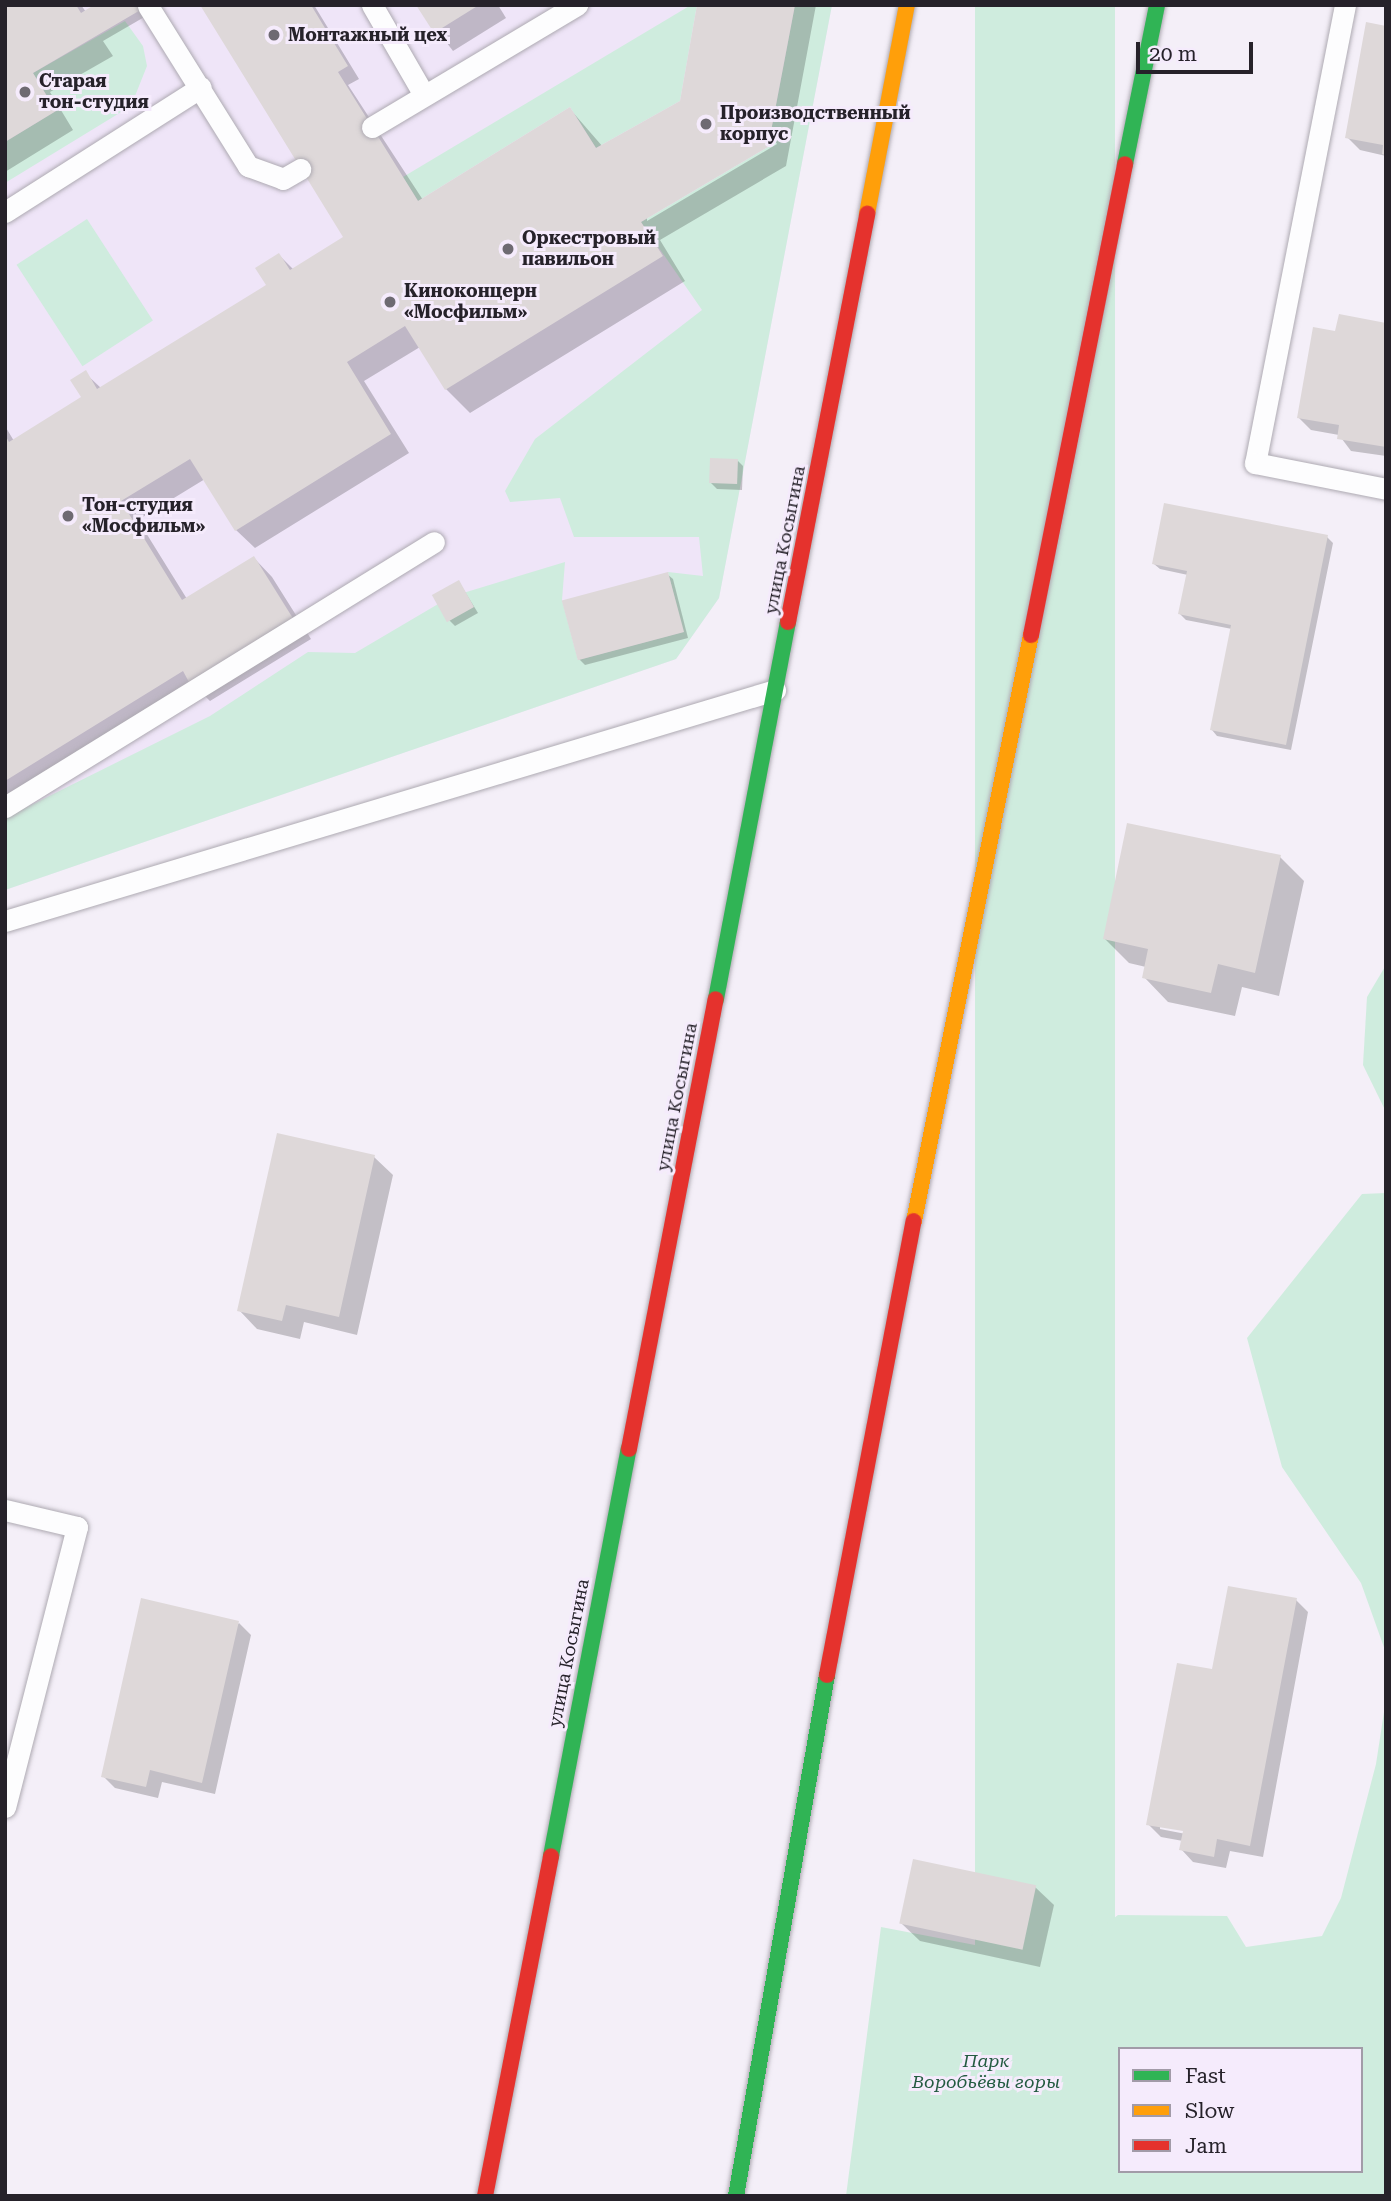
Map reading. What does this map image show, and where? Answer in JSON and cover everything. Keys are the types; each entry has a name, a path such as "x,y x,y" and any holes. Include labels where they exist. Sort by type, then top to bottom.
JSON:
{"main road":[{"name":"улица Косыгина","path":"485,2196 908,5"},
{"path":"736,2196 858,1500 1157,5"}],"lane":[{"path":"372,5 425,96"},
{"path":"372,127 577,5"},
{"path":"1345,5 1255,463 1386,489"},
{"path":"148,6 248,166 283,180 300,169"},
{"path":"5,212 201,87"},
{"path":"5,807 434,542"},
{"path":"5,921 775,690"},
{"path":"5,1510 76,1527 5,1807"}],"shaded area":[{"name":"Киноконцерн «Мосфильм»","path":"5,5 832,5 719,598 676,659 5,890"}],"green space":[{"path":"691,5 697,5 680,101 596,148 570,107 418,201 403,177"},
{"path":"795,5 832,5 719,598 676,659 5,890 5,818 210,716 308,652 355,653 450,597 565,562 562,600 578,660 683,632 668,572 703,576 699,537 574,537 560,498 510,502 505,491 535,439 702,310 641,222 768,147"},
{"path":"975,5 1115,5 1115,2196 975,2196"},
{"path":"125,21 143,46 147,66 131,106 5,183 5,142 56,111 33,73"},
{"path":"87,219 153,320 82,366 17,265"},
{"path":"1386,965 1386,1112 1363,1065 1367,997"},
{"path":"1386,1193 1386,1653 1361,1583 1282,1467 1247,1338 1362,1194"},
{"name":"Парк Воробьёвы горы","path":"1386,1699 1386,2196 846,2196 881,1927 1058,1961 1118,1915 1227,1916 1246,1947 1322,1936 1341,1898 1376,1764"}],"building":[{"name":"Старая тон-студия","path":"5,5 76,5 81,13 94,5 149,5 33,73 56,111 5,142"},
{"path":"200,5 311,5 348,66 338,72 418,201 570,107 596,148 680,101 697,5 795,5 768,147 641,222 663,256 445,390 405,326 347,362 391,434 235,531 190,459 121,501 182,600 254,556 294,620 190,684 183,671 5,781 5,435 9,442 81,397 70,380 86,370 97,389 266,285 255,268 279,253 290,270 343,237"},
{"path":"416,5 479,5 434,33"},
{"path":"1366,22 1386,26 1386,155 1382,154 1383,145 1345,138"},
{"path":"1339,314 1386,323 1386,447 1337,439 1339,425 1297,418 1313,327 1335,331"},
{"path":"710,458 738,459 737,484 709,483"},
{"path":"1164,503 1328,535 1286,745 1210,730 1231,625 1178,614 1187,571 1152,564"},
{"path":"668,572 684,632 578,660 562,600"},
{"path":"459,580 474,607 447,622 432,595"},
{"path":"1127,823 1281,855 1255,973 1218,964 1211,993 1142,978 1148,949 1103,939"},
{"path":"277,1133 375,1155 339,1317 286,1305 282,1321 237,1311"},
{"path":"1228,1586 1297,1598 1250,1846 1217,1839 1214,1857 1179,1850 1183,1831 1146,1825 1177,1663 1212,1669"},
{"path":"141,1598 239,1621 202,1783 150,1770 146,1787 101,1777"},
{"path":"913,1859 1036,1885 1023,1950 899,1924"}],"traffic: fast":[{"path":"1125,164 1157,5"},
{"path":"716,999 788,622"},
{"path":"551,1856 629,1449"},
{"path":"736,2196 827,1675"}],"traffic: slow":[{"path":"867,214 907,5"},
{"path":"914,1221 1031,635"}],"traffic: jam":[{"path":"1031,635 1125,164"},
{"path":"788,622 867,214"},
{"path":"629,1449 716,999"},
{"path":"827,1675 914,1221"},
{"path":"485,2196 551,1856"}],"place":[{"name":"Монтажный цех","path":"274,35"},
{"name":"Старая тон-студия","path":"25,92"},
{"name":"Производственный корпус","path":"706,124"},
{"name":"Оркестровый павильон","path":"508,249"},
{"name":"Киноконцерн «Мосфильм»","path":"390,302"},
{"name":"Тон-студия «Мосфильм»","path":"68,516"}]}
